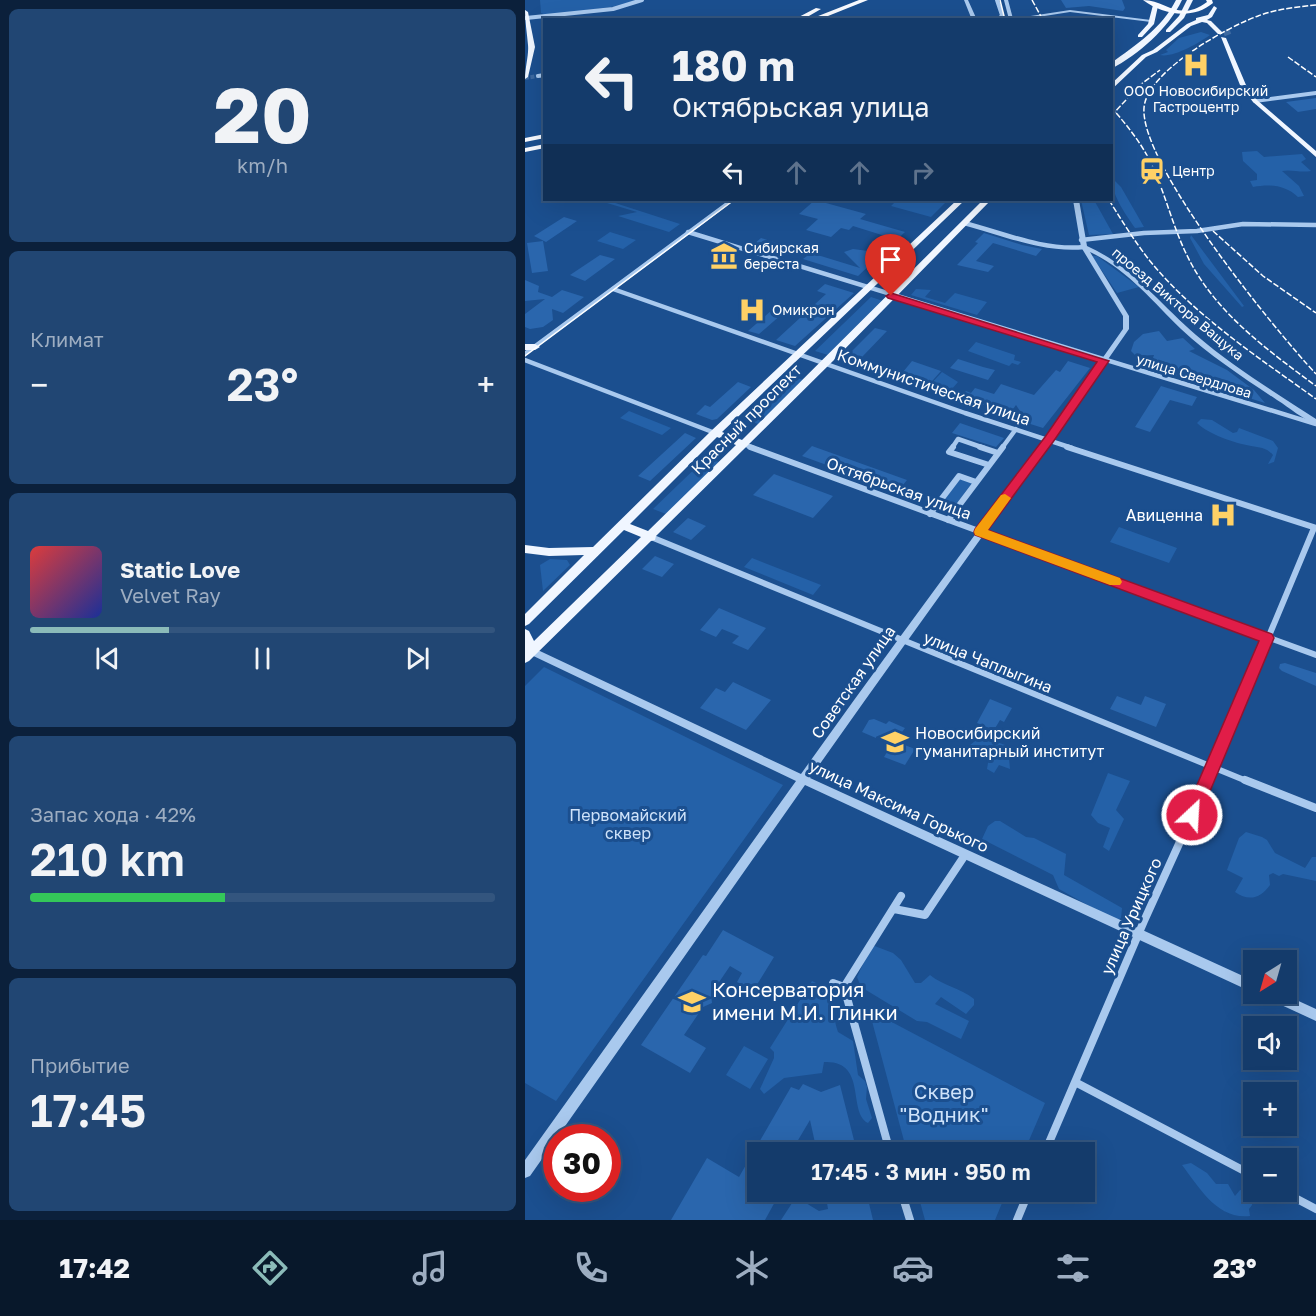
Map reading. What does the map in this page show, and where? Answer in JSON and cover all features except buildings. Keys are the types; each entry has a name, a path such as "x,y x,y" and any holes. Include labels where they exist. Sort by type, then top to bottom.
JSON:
{"highway":[{"path":"801,18 845,0"},
{"path":"816,18 865,0"},
{"path":"1146,0 1180,12 1205,8 1211,4"},
{"path":"833,4 840,8"},
{"path":"525,140 543,136"},
{"path":"525,150 543,146"}],"main road":[{"path":"1113,65 1164,25 1179,0"},
{"path":"1113,86 1182,17 1190,0"},
{"path":"1134,49 1134,42 1149,27 1153,3"},
{"path":"1144,56 1155,51 1180,31 1213,13 1211,4"},
{"path":"1211,4 1219,18"},
{"path":"1180,12 1209,22 1223,33 1230,46 1243,85 1316,155"},
{"path":"526,15 532,47 526,74"},
{"path":"1180,31 1203,29 1223,33"},
{"path":"1259,101 1316,146"},
{"name":"Красный проспект","path":"525,621 593,551 715,433 960,201"},
{"name":"Красный проспект","path":"527,652 651,537 986,201"},
{"path":"927,232 949,238"},
{"path":"715,433 743,444"},
{"path":"622,525 651,537"},
{"path":"525,549 549,552 593,551"},
{"path":"525,634 527,652"}],"street":[{"path":"526,15 552,17 613,9 642,0"},
{"path":"966,0 974,18"},
{"path":"997,0 1002,15 1000,18"},
{"path":"1006,0 1009,18"},
{"path":"1016,18 1080,12 1151,21"},
{"path":"538,76 543,75"},
{"path":"1259,101 1316,93"},
{"path":"525,354 530,347 613,289 731,201"},
{"name":"Советская улица","path":"525,1171 980,532 1049,440 1126,328 1126,316 1082,244 1076,201"},
{"path":"964,223 1049,246 1077,249 1082,244 1144,233 1197,231 1227,226 1316,225"},
{"name":"улица Свердлова","path":"688,232 1103,361 1316,423"},
{"name":"проезд Виктора Ващука","path":"1082,244 1146,289 1196,339 1316,423"},
{"name":"Коммунистическая улица","path":"613,289 825,364 1315,528"},
{"path":"525,360 715,433"},
{"path":"948,520 1016,429"},
{"path":"989,465 949,452 958,440 998,453"},
{"name":"Октябрьская улица","path":"743,444 1316,655"},
{"path":"930,514 959,476 976,482"},
{"name":"улица Урицкого","path":"1049,1142 1315,528"},
{"name":"улица Чаплыгина","path":"651,537 1213,768 1316,808"},
{"name":"улица Максима Горького","path":"527,652 1243,982"},
{"path":"894,909 925,915 965,855"},
{"path":"887,1142 844,987 901,896"},
{"path":"833,983 844,987"},
{"path":"1292,1004 1316,1015"},
{"path":"1075,1082 1243,1170"},
{"path":"1297,1199 1316,1209"},
{"path":"904,1202 910,1220"},
{"path":"1017,1220 1024,1202"}],"green space":[{"path":"540,0 638,0 611,7 546,15 541,13"},
{"path":"1201,32 1210,35 1179,52 1160,55 1168,52 1166,50 1179,38"},
{"path":"1257,151 1264,157 1302,154 1306,159 1301,162 1311,171 1282,171 1299,186 1304,196 1298,197 1277,186 1253,187 1250,181 1257,180 1257,174 1243,161 1242,152"},
{"path":"1113,179 1121,187 1144,227 1135,228 1114,191"},
{"path":"600,201 609,201 680,224 669,232 618,216 637,212"},
{"path":"896,201 947,201 931,217 891,206"},
{"path":"1081,201 1095,201 1113,234 1089,235"},
{"path":"610,232 636,240 623,249 597,241"},
{"path":"1191,235 1244,306 1242,307 1204,264 1190,238"},
{"path":"1092,256 1097,256 1139,287 1117,293"},
{"path":"916,289 931,290 925,297 945,303 955,293 987,302 977,315 911,295"},
{"path":"871,297 883,301 828,355 815,351"},
{"path":"976,342 1015,355 1014,360 1021,362 1018,365 1012,363 1009,366 968,351"},
{"path":"942,372 958,382 946,396 926,389"},
{"path":"791,375 803,380 758,424 745,419"},
{"path":"629,411 671,428 662,435 620,418"},
{"path":"1201,419 1212,420 1233,433 1239,428 1273,441 1278,448 1274,462 1268,464 1273,455 1268,450 1237,443 1214,434 1197,423"},
{"path":"706,458 719,462 666,514 653,509"},
{"path":"960,479 972,483 950,513 937,509"},
{"path":"1119,527 1177,548 1169,563 1110,542"},
{"path":"752,558 821,585 813,595 744,567"},
{"path":"550,559 567,560 570,565 543,591 540,565"},
{"name":"Первомайский сквер","path":"544,667 783,785 556,1101 525,1083 525,686"},
{"path":"981,736 1005,745 1000,752 1009,758 1010,769 999,765 994,773 987,769 989,757 969,746"},
{"path":"1108,773 1130,781 1116,810 1124,819 1109,851 1103,847 1110,828 1098,823 1091,815"},
{"path":"995,821 1000,821 1026,837 1034,838 1066,854 1064,875 1122,908 1121,918 1116,921 1059,889 1053,875 982,839 988,826"},
{"path":"1246,832 1267,840 1275,853 1305,868 1312,857 1316,857 1316,881 1283,874 1279,876 1273,873 1269,875 1270,885 1259,896 1250,898 1235,892 1243,878 1227,870 1239,838"},
{"path":"872,945 893,953 901,960 915,983 921,983 930,975 974,999 974,1005 966,1014 941,997 935,1004 969,1021 961,1039 927,1022 917,1021 861,987 857,977"},
{"path":"812,981 826,991 830,997 838,1032 853,1041 858,1075 865,1081 867,1087 866,1099 872,1118 868,1123 858,1109 852,1078 846,1069 838,1064 824,1062 822,1073 784,1078 764,1094 760,1089 774,1058 774,1052 770,1048"},
{"name":"Сквер \"Водник\"","path":"869,1010 1045,1103 1028,1142 904,1142"},
{"path":"744,1046 768,1059 750,1089 726,1075"},
{"path":"1191,1163 1207,1173 1216,1184 1228,1184 1235,1196 1240,1190 1243,1191 1243,1202 1252,1202 1249,1209 1250,1216 1238,1216 1218,1207 1202,1192 1182,1165"},
{"path":"920,1202 1002,1202 995,1220 925,1220"}],"tunnel":[{"path":"1226,30 1228,35"},
{"path":"525,78 538,76"}],"tram line":[{"path":"1000,0 1004,16 1002,18"},
{"path":"525,356 733,201"}],"railway":[{"path":"1032,0 1042,18"},
{"path":"1316,5 1265,14 1209,40 1158,80 1148,94 1144,108 1149,134 1163,167 1186,206 1243,286 1316,374"},
{"path":"1288,57 1316,77"},
{"path":"1115,112 1140,85 1160,70"},
{"path":"1115,112 1149,159 1185,252 1203,283 1231,317 1247,332 1316,386"},
{"path":"1110,201 1150,261 1187,300 1250,352 1316,399"},
{"path":"1213,231 1263,276 1316,313"}],"slow traffic":[{"path":"1005,498 980,532 1115,582"}],"place":[{"name":"ООО Новосибирский Гастроцентр","path":"1196,65"},
{"name":"Центр","path":"1152,171"},
{"name":"Сибирская береста","path":"724,256"},
{"name":"Омикрон","path":"752,310"},
{"name":"Авиценна","path":"1223,515"},
{"name":"Новосибирский гуманитарный институт","path":"895,742"},
{"name":"Консерватория имени М.И. Глинки","path":"692,1002"}],"route":[{"path":"891,296 1103,361 1049,440 980,532 1267,638 1192,815"}]}
